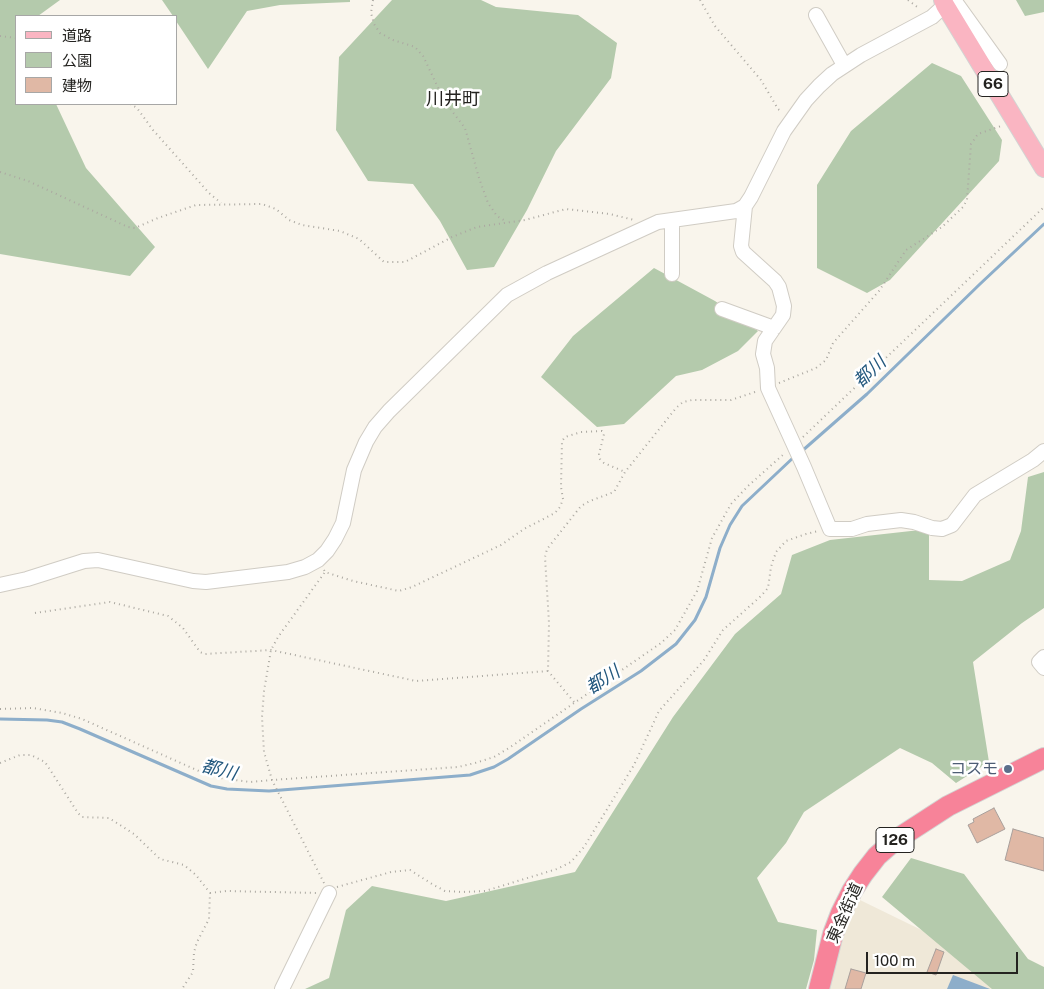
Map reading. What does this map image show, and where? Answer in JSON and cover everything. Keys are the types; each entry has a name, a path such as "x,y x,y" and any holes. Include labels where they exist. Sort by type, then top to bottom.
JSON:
{"highway":[{"name":"東金街道","path":"819,989 841,914 852,891 877,856 894,841 948,806 1044,758"}],"main road":[{"name":"66","path":"944,4 1044,168"}],"street":[{"path":"0,585 27,579 84,561 98,560 193,581 206,582 288,572 305,567 318,560 327,551 343,523 354,470 374,427 508,295 546,273 658,222 736,211 745,206 784,131 806,100 819,86 844,65 944,4 1000,64"},
{"path":"816,15 844,65"},
{"path":"745,206 741,246 743,252 775,281 779,287 784,306 783,314 765,341 763,354 767,368 768,388 830,529 852,529 868,524 901,520 942,529 952,525 975,495 1033,460 1044,451"},
{"path":"672,220 672,274"},
{"path":"722,310 774,328"},
{"path":"1044,657 1039,662 1044,668"},
{"path":"282,989 329,893"}],"path":[{"path":"373,0 371,13 374,24 380,33 393,40 415,47 423,56 445,102 465,128 488,203 498,216 507,223"},
{"path":"700,0 715,26 761,80 778,109 791,120"},
{"path":"908,0 944,4"},
{"path":"0,36 15,38"},
{"path":"132,105 209,193 222,204"},
{"path":"574,702 548,671 549,623 545,557 548,548 582,506 614,492 625,472 676,408 683,402 692,400 732,400 768,388 816,368 826,360 833,343 879,292 906,250 942,227 963,207 967,200 971,144 974,138 978,134 1016,122"},
{"path":"0,172 28,180 128,227 135,228 196,205 262,204 276,209 289,220 302,225 340,231 359,240 384,262 405,262 477,227 525,220 566,209 610,214 640,222 646,228"},
{"path":"0,709 33,708 62,713 82,719 201,772 220,778 250,782 458,767 494,757 661,643 675,630 697,591 712,538 731,504 1044,207"},
{"path":"329,893 272,780 264,752 262,717 264,691 271,650 278,638 326,572 352,581 399,591 412,587 501,545 524,529 555,513 560,508 563,499 562,441 565,437 581,432 602,432 604,434 599,454 600,459 604,463 625,472"},
{"path":"210,893 226,891 329,893 340,886 391,872 410,870 445,891 485,891 557,869 572,862 584,847 634,764 659,711 704,660 722,630 768,588 771,567 776,552 786,541 830,529"},
{"path":"34,613 110,602 168,616 183,628 200,652 205,654 271,650 416,681 548,671"},
{"path":"0,763 26,755 32,755 45,762 82,817 109,818 117,822 134,834 160,859 184,865 196,875 210,893 209,919 197,942 194,952 193,972 182,989"}],"shaded area":[{"path":"860,900 1026,981 1023,989 828,989 847,922"}],"green space":[{"path":"0,0 60,0 39,15 15,15 15,105 56,105 86,168 155,247 130,276 0,254"},
{"path":"162,0 350,0 350,2 280,5 247,11 208,69 178,24 178,15 172,15"},
{"path":"392,0 481,0 496,7 578,15 617,43 611,78 556,151 527,210 494,267 467,270 440,221 413,184 368,181 336,130 339,57"},
{"path":"1016,0 1044,0 1044,12 1025,16"},
{"path":"932,63 961,76 1002,140 999,161 890,280 867,293 817,268 817,185 851,131"},
{"path":"654,268 715,301 758,331 738,351 702,370 676,376 624,424 597,427 541,377 573,336"},
{"path":"1044,472 1044,608 973,662 989,762 956,783 932,763 900,748 804,812 786,843 757,878 778,922 817,930 814,960 806,989 305,989 329,978 346,910 372,886 446,901 575,872 673,717 735,634 781,594 792,555 830,540 929,529 929,580 962,581 1010,560 1021,531 1028,477"},
{"path":"911,858 964,874 1028,959 1044,967 1044,989 992,989 882,897"}],"water":[{"path":"953,975 990,989 947,989"}],"building":[{"path":"994,808 1005,829 977,843 968,825 974,822 973,819"},
{"path":"1013,829 1044,838 1044,871 1005,860"},
{"path":"936,949 944,952 936,975 927,972"},
{"path":"851,969 866,973 861,989 845,989"}],"waterway":[{"name":"都川","path":"802,451 867,394 1044,224"},
{"name":"都川","path":"0,719 62,722 211,786 227,789 269,791 470,775 494,767 508,759 641,671 676,644 695,620 706,597 720,548 730,525 742,506 795,456"}],"place":[{"name":"コスモ","path":"1008,769"}],"district":[{"name":"川井町","path":"453,99"}]}
